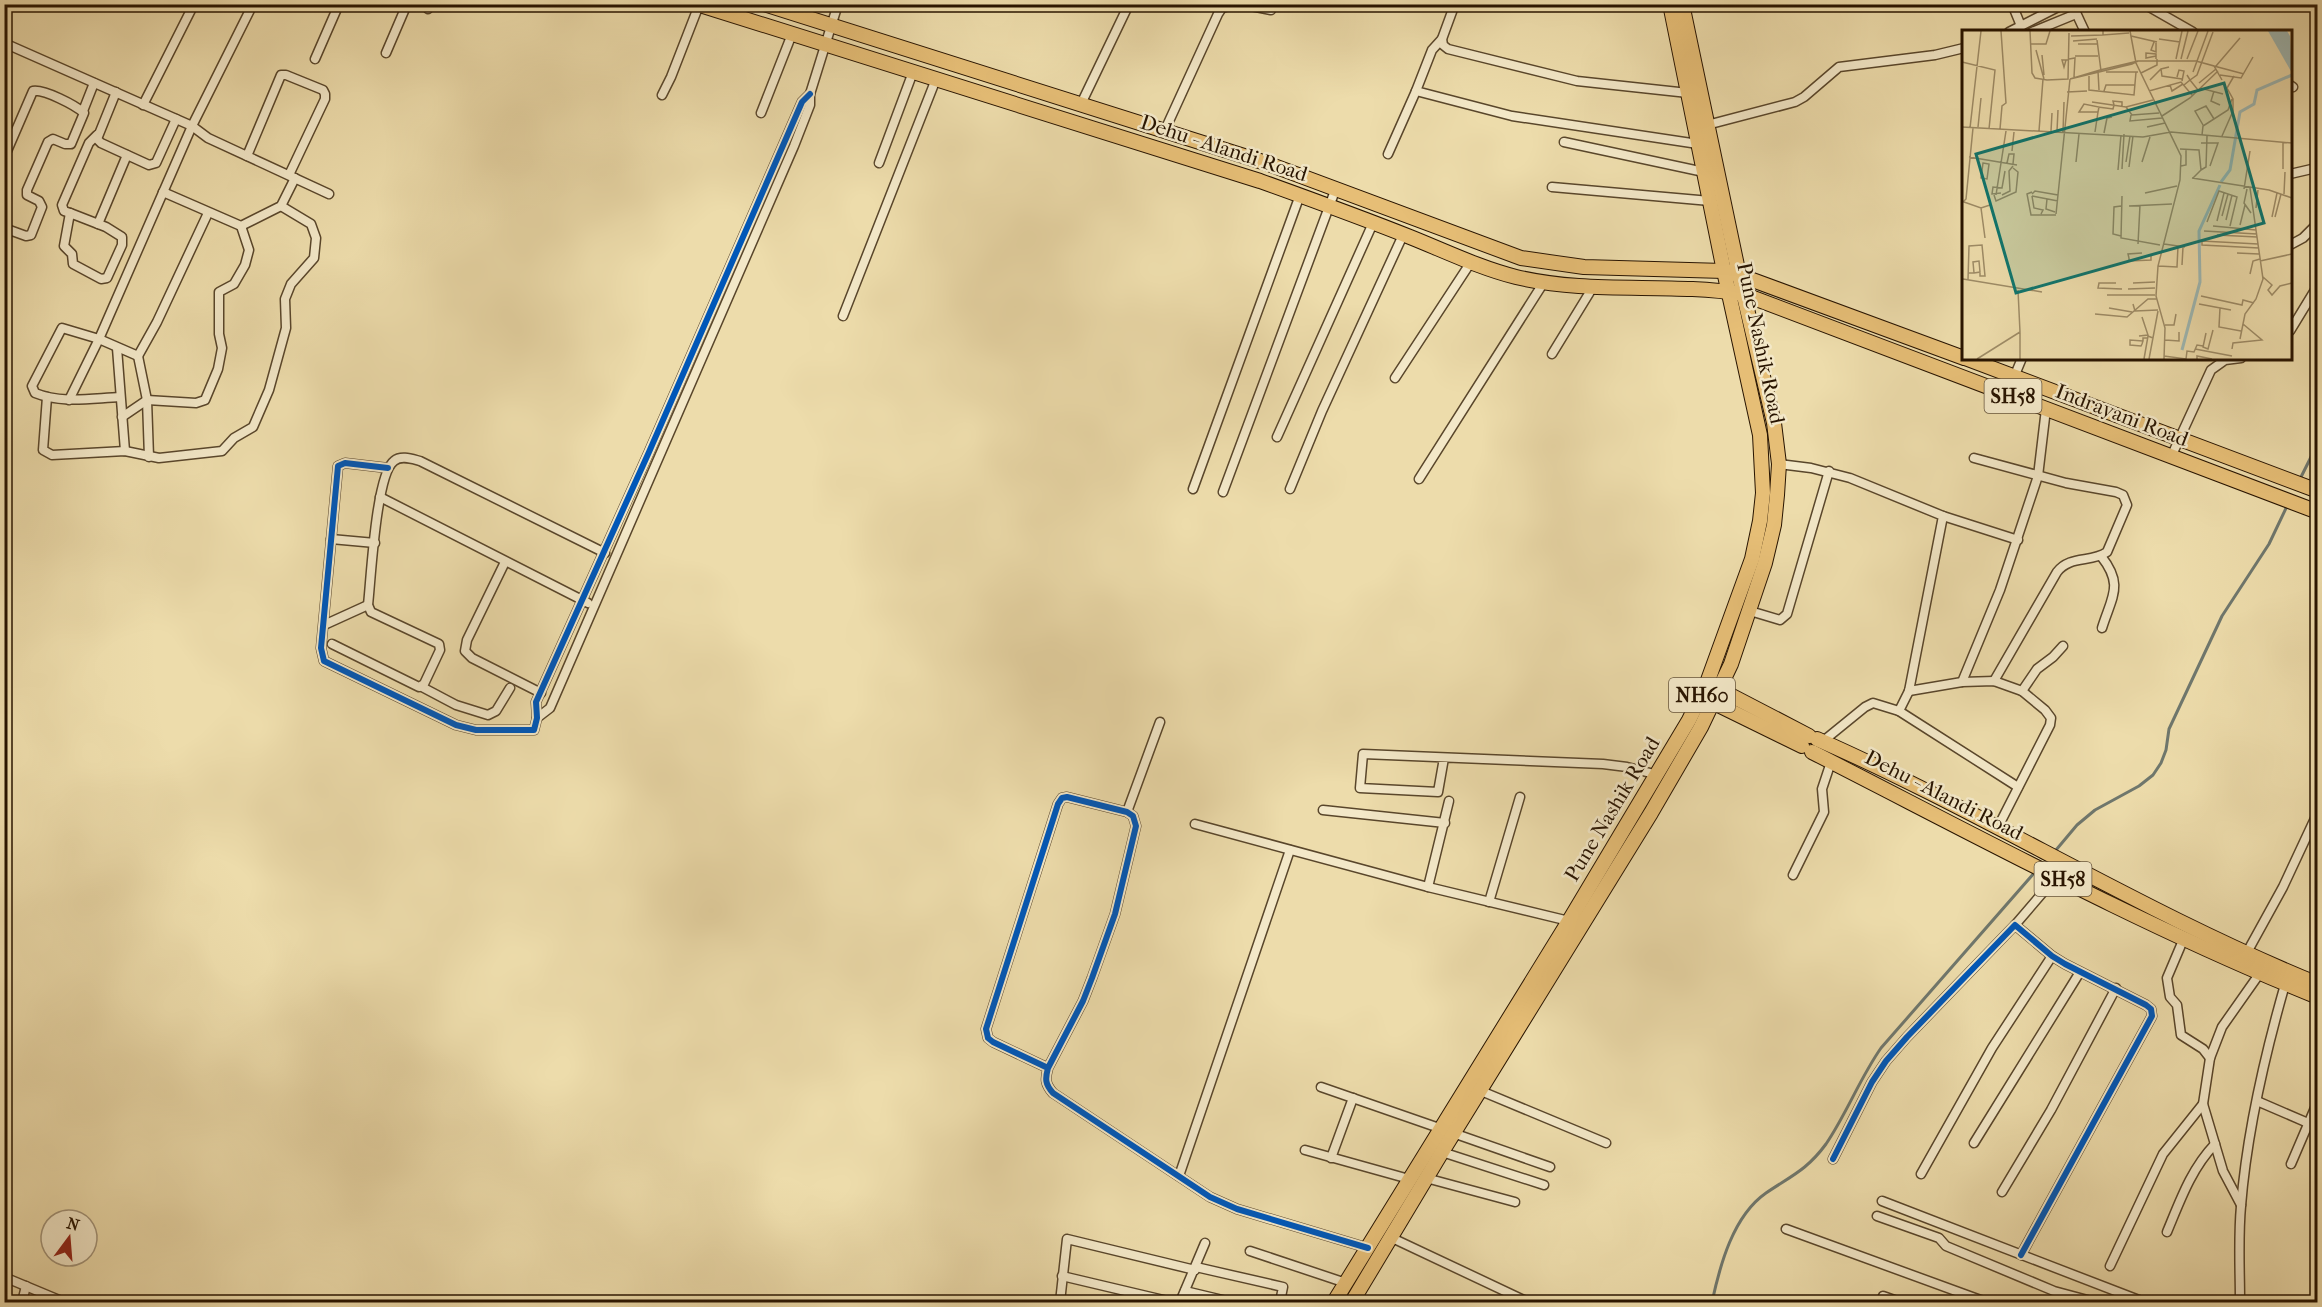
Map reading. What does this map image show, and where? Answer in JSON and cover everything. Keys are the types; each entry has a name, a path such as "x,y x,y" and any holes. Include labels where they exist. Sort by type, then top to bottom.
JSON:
{"main road":[{"name":"Dehu - Alandi Road","path":"764,4 806,11 831,26 1266,163 1521,258 1584,267 1724,271 1738,275"},
{"name":"Pune Nashik Road","path":"1670,4 1728,292 1760,435 1763,493 1760,521 1752,559 1714,686"},
{"name":"Pune Nashik Road","path":"1334,1302 1409,1179 1481,1091 1652,813 1750,611 1765,563 1774,525 1779,464 1774,423 1738,275 1682,4"},
{"name":"Dehu - Alandi Road","path":"698,5 1300,195 1471,262 1516,277 1593,287 1711,289 1743,294"},
{"name":"Indrayani Road","path":"1738,275 1962,357"},
{"name":"Indrayani Road","path":"1743,294 2318,512"},
{"name":"Indrayani Road","path":"1970,360 2305,486"},
{"name":"Dehu - Alandi Road","path":"1714,686 1812,743 1831,762 2184,938 2287,978 2318,997"},
{"name":"Dehu - Alandi Road","path":"1707,700 1812,743 1998,827 2243,959 2260,973 2318,984"},
{"name":"Pune Nashik Road","path":"1352,1302 1442,1152 1448,1131 1569,921 1658,775 1707,700"}],"street":[{"path":"143,105 194,4"},
{"path":"69,400 99,339 192,126 253,4"},
{"path":"315,59 339,4"},
{"path":"386,53 407,4"},
{"path":"537,718 550,708 788,161 810,105 810,93 838,4"},
{"path":"1081,104 1130,4"},
{"path":"1165,130 1218,14 1222,9 1236,4"},
{"path":"1241,4 1271,10"},
{"path":"1388,154 1432,50 1442,39 1453,9 1451,4"},
{"path":"2012,4 2021,26"},
{"path":"2038,4 2042,16"},
{"path":"2013,30 2064,4"},
{"path":"2072,4 2084,30"},
{"path":"2144,4 2190,30"},
{"path":"662,95 698,5"},
{"path":"2037,30 2076,14"},
{"path":"761,113 792,34"},
{"path":"1442,39 1443,45 1448,49 1566,79 1688,93"},
{"path":"4,43 192,126 208,138 329,194"},
{"path":"1707,125 1795,102 1804,97 1839,66 1935,55 1962,48"},
{"path":"879,163 914,72"},
{"path":"163,192 241,226 281,206 325,99 323,90 281,75 247,156"},
{"path":"843,316 936,79"},
{"path":"4,228 31,236 42,207 39,201 27,195 27,190 48,142 53,139 71,144 84,116 83,111 94,83"},
{"path":"4,158 33,91 39,91 83,111"},
{"path":"1416,91 1512,116 1698,144"},
{"path":"70,213 63,246 72,254 73,264 104,279 110,275 124,241 120,234 98,224 70,213 64,211 62,206 88,142 97,135 116,92"},
{"path":"388,468 345,463 338,466 321,648 324,661 456,725 476,730 534,730 537,718 536,702 605,553 802,102 810,93"},
{"path":"97,135 98,141 153,165 176,119"},
{"path":"1564,142 1704,171"},
{"path":"98,224 127,155"},
{"path":"778,157 788,161"},
{"path":"2292,174 2317,169"},
{"path":"1552,187 1710,201"},
{"path":"1222,492 1336,188"},
{"path":"1193,489 1300,195"},
{"path":"47,397 43,450 52,455 125,451 159,458 222,451 234,438 253,427 269,390 286,328 285,299 291,284 314,258 316,238 311,224 281,206"},
{"path":"149,457 147,400 138,356 158,322 208,213"},
{"path":"1277,437 1373,223"},
{"path":"2292,243 2303,238 2318,223"},
{"path":"122,417 147,400 196,403 205,400 218,369 222,348 219,334 219,292 234,284 245,265 249,250 241,226"},
{"path":"1290,489 1326,402 1404,235"},
{"path":"1395,378 1471,262"},
{"path":"1419,479 1545,282"},
{"path":"2292,328 2318,285"},
{"path":"1552,354 1593,287"},
{"path":"120,397 69,400 35,393 32,386 62,328 99,339 138,356"},
{"path":"117,348 125,451"},
{"path":"2007,394 2021,360"},
{"path":"2171,457 2211,370 2225,360"},
{"path":"1962,682 2018,540 2038,476 2046,409"},
{"path":"422,687 441,646 376,615 371,612 368,604 380,498 388,468 395,460 404,457 420,461 605,553"},
{"path":"1974,458 2038,476 2116,492 2123,495 2127,505 2110,546 2101,556 2070,561 2062,565 1994,681"},
{"path":"1779,464 1828,471 1943,516 2018,540"},
{"path":"1750,611 1780,620 1787,614 1828,471"},
{"path":"380,498 593,605"},
{"path":"1899,711 1910,692 1943,516"},
{"path":"332,539 375,543"},
{"path":"2101,556 2111,568 2115,581 2102,628"},
{"path":"506,562 467,640 465,651 472,658 541,693"},
{"path":"324,625 368,604"},
{"path":"332,644 456,705 488,715 496,711 510,688"},
{"path":"2022,691 2037,669 2064,646"},
{"path":"1910,692 1962,682 1994,681 2022,691 2051,718 1998,827"},
{"path":"1812,743 1873,703 1899,711 2018,787"},
{"path":"1127,812 1160,722"},
{"path":"1444,758 1438,792 1360,788 1364,754 1610,765 1658,775"},
{"path":"1793,875 1824,812 1822,789 1831,762"},
{"path":"1489,902 1520,797"},
{"path":"1048,1068 988,1038 986,1029 1058,804 1062,798 1073,798 1127,812 1133,816 1136,826 1115,914 1083,1001 1048,1068 1046,1086 1053,1093 1210,1197 1237,1209 1368,1248"},
{"path":"1428,887 1449,801"},
{"path":"1323,810 1444,823"},
{"path":"2243,959 2283,886 2318,812"},
{"path":"1195,824 1428,887 1569,921"},
{"path":"1179,1176 1290,850"},
{"path":"1833,1159 1872,1082 1886,1061 2015,926 2057,876"},
{"path":"2015,926 2052,956 2146,1005 2151,1009 2152,1016 2021,1255"},
{"path":"2184,938 2167,978 2167,988 2170,997 2177,1005 2181,1035 2202,1049 2210,1058"},
{"path":"1921,1174 1992,1048 2052,956"},
{"path":"1974,1143 2080,972"},
{"path":"2241,1205 2227,1180 2203,1104 2210,1058 2222,1027 2260,973"},
{"path":"2240,1302 2241,1205 2257,1101 2287,978"},
{"path":"2002,1192 2051,1110 2116,988"},
{"path":"1321,1087 1550,1167"},
{"path":"1481,1091 1606,1143"},
{"path":"1331,1158 1353,1098"},
{"path":"2257,1101 2308,1123"},
{"path":"2291,1164 2318,1101"},
{"path":"2110,1266 2163,1154 2203,1104"},
{"path":"2167,1232 2192,1173 2200,1160 2215,1144"},
{"path":"1305,1150 1409,1179"},
{"path":"1442,1152 1544,1185"},
{"path":"1426,1178 1515,1203"},
{"path":"1882,1201 2144,1302"},
{"path":"1877,1216 1939,1238 1946,1246 2045,1288 2095,1302"},
{"path":"1786,1229 1986,1302"},
{"path":"1390,1237 1518,1300 1528,1302"},
{"path":"1060,1302 1067,1239 1283,1287 1280,1302"},
{"path":"1180,1302 1205,1243"},
{"path":"1250,1251 1346,1283"},
{"path":"1062,1276 1172,1302"},
{"path":"4,1277 64,1302"},
{"path":"22,1302 26,1286"},
{"path":"1185,1291 1231,1302"},
{"path":"1883,1296 1900,1302"}],"waterway":[{"path":"2300,479 2318,443"},
{"path":"2056,850 2077,825 2095,810 2139,786 2153,775 2166,750 2169,729 2222,616 2269,544 2288,504"},
{"path":"1712,1302 1724,1257 1745,1215 1766,1193 1798,1172 1819,1153 1834,1132 1881,1048 2035,872"}],"cycle path":[{"path":"388,468 345,463 338,466 321,648 324,661 456,725 476,730 534,730 537,718 536,702 649,452 802,102 810,94"},
{"path":"1048,1068 993,1042 988,1038 986,1029 1058,804 1062,798 1067,797 1127,812 1133,816 1136,826 1115,914 1092,978 1083,1001 1048,1068 1046,1081 1050,1090 1210,1197 1237,1209 1368,1248"},
{"path":"1833,1159 1872,1082 1886,1061 2015,925 2065,964 2146,1005 2151,1009 2152,1016 2021,1255"}]}
